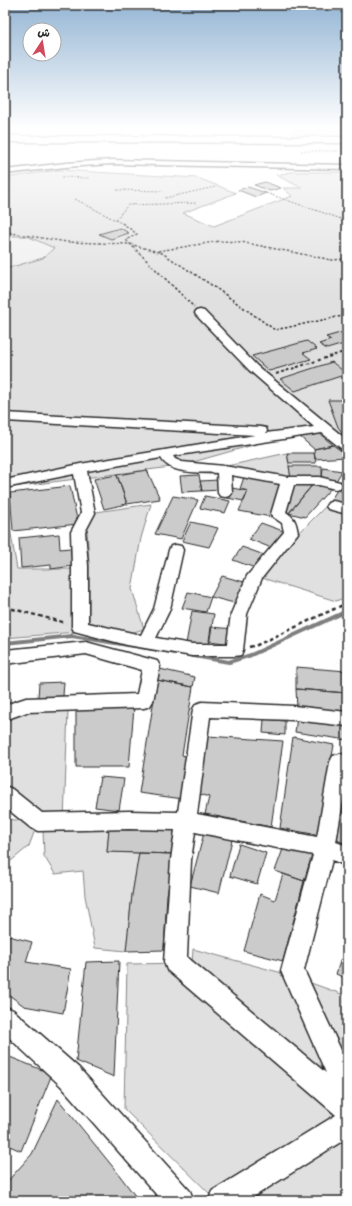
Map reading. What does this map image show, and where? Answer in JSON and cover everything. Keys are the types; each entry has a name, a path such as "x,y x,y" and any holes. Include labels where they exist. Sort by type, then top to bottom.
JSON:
{"street":[{"path":"200,313 253,368 324,429 347,446"},
{"path":"5,417 292,433"},
{"path":"5,484 80,468 324,429"},
{"path":"242,441 250,453"},
{"path":"166,454 170,462 179,466 224,470 288,480 319,481 335,485"},
{"path":"80,468 88,513 78,532 80,566 80,627 146,642 192,650 235,650 239,614 255,576 291,533 289,521 278,514 288,480"},
{"path":"224,470 225,493"},
{"path":"146,642 162,609 176,550"},
{"path":"5,657 86,648 151,666 144,701 26,705 5,713"},
{"path":"347,719 294,713 202,709 181,860 175,962 347,1106"},
{"path":"347,763 340,762 325,848 292,970 347,1091"},
{"path":"5,795 38,822 129,820 186,821 325,848 347,856"},
{"path":"5,1018 70,1077 180,1201"},
{"path":"222,1201 347,1123"}],"path":[{"path":"165,198 198,192 215,187"},
{"path":"117,190 163,191"},
{"path":"266,193 347,221"},
{"path":"75,199 116,218 137,234 126,240 200,313"},
{"path":"116,218 128,204 196,203"},
{"path":"5,232 67,242 130,244 162,253 213,286 275,330 347,316"},
{"path":"156,251 220,241 241,242 332,260 347,259"},
{"path":"265,378 347,351"},
{"path":"235,650 257,645 347,603"},
{"path":"5,607 80,627"}],"shaded area":[{"path":"5,185 216,185 236,193 183,213 214,226 292,196 283,188 302,188 297,185 347,185 347,443 249,359 313,428 179,466 5,488 5,269 43,258 54,248 27,236 5,236"},
{"path":"5,236 27,236 55,248 43,258 5,269"},
{"path":"287,453 291,479 228,468 227,466"},
{"path":"5,499 17,569 73,569 76,632 5,638"},
{"path":"151,504 141,538 132,589 144,629 130,633 89,622 89,565 87,528 96,512"},
{"path":"325,507 347,512 346,597 336,601 262,578 280,552"},
{"path":"68,710 64,821 38,822 29,846 5,866 5,819 37,822 5,799 5,714 23,711"},
{"path":"109,828 107,852 139,853 132,895 126,951 95,948 85,896 83,871 55,874 44,856 43,831"},
{"path":"193,949 286,974 347,996 347,1201 217,1201 124,1109 127,964 192,963"}],"building":[{"path":"255,185 274,185 281,188 270,191"},
{"path":"248,187 266,193 256,197 238,190"},
{"path":"120,228 129,233 111,239 99,234"},
{"path":"347,331 347,343 327,349 319,344 331,340 326,337"},
{"path":"307,341 317,349 303,353 311,359 269,371 252,356"},
{"path":"332,362 347,374 295,391 280,379"},
{"path":"328,400 347,400 347,439 338,427"},
{"path":"319,433 333,445 314,449 300,437"},
{"path":"333,445 347,455 347,457 315,459 314,449"},
{"path":"287,453 314,453 316,463 289,463"},
{"path":"289,466 322,466 322,479 291,479"},
{"path":"323,468 342,471 336,481 322,479"},
{"path":"147,470 160,499 127,504 117,475"},
{"path":"117,475 127,504 104,509 94,479"},
{"path":"199,475 202,491 182,492 180,476"},
{"path":"345,475 347,475 347,492 337,490"},
{"path":"244,477 284,483 271,517 239,511 248,491 240,489"},
{"path":"219,480 221,490 202,491 200,481"},
{"path":"293,483 314,483 289,513 283,512"},
{"path":"314,483 332,487 305,517 289,513"},
{"path":"70,486 78,524 13,531 10,493"},
{"path":"232,488 248,491 244,501 227,498"},
{"path":"337,490 347,492 347,507 329,503"},
{"path":"173,496 198,500 181,539 155,534"},
{"path":"205,496 230,501 225,513 200,508"},
{"path":"191,522 218,528 209,547 182,541"},
{"path":"261,523 286,532 274,549 249,539"},
{"path":"59,534 60,549 70,548 73,566 51,569 51,565 21,568 19,538"},
{"path":"242,547 267,556 258,569 233,560"},
{"path":"222,576 248,583 238,604 211,597"},
{"path":"188,592 211,597 206,612 182,608"},
{"path":"192,611 214,614 209,645 186,644"},
{"path":"211,627 235,629 233,644 209,641"},
{"path":"296,667 347,671 347,693 296,689"},
{"path":"160,669 195,677 193,687 157,680"},
{"path":"157,680 193,687 182,755 188,757 183,799 139,793"},
{"path":"64,682 63,696 38,698 39,683"},
{"path":"296,689 347,693 347,713 297,708"},
{"path":"134,707 129,767 76,767 76,710"},
{"path":"297,717 347,724 347,740 295,732"},
{"path":"264,719 285,721 285,735 263,733"},
{"path":"207,736 283,741 271,827 205,814 209,797 200,794"},
{"path":"293,737 334,745 318,835 280,828"},
{"path":"100,777 124,779 119,810 95,807"},
{"path":"346,782 347,783 347,844 337,840"},
{"path":"109,828 176,830 175,854 107,852"},
{"path":"204,833 232,840 219,893 190,886"},
{"path":"239,844 266,853 257,884 230,876"},
{"path":"283,849 312,855 304,881 275,871"},
{"path":"139,853 175,854 167,895 164,950 126,951 132,895"},
{"path":"283,874 304,881 283,961 244,951 260,894 275,900"},
{"path":"5,935 32,942 26,962 71,969 63,1013 24,1006 5,992"},
{"path":"347,940 347,979 336,974"},
{"path":"119,961 114,1077 76,1061 86,962"},
{"path":"5,1055 52,1074 21,1151 5,1144"},
{"path":"58,1099 139,1201 5,1201 5,1184 32,1154"}],"waterway":[{"path":"188,655 229,662 251,655 347,611"},
{"path":"5,643 72,636 177,653"}]}
